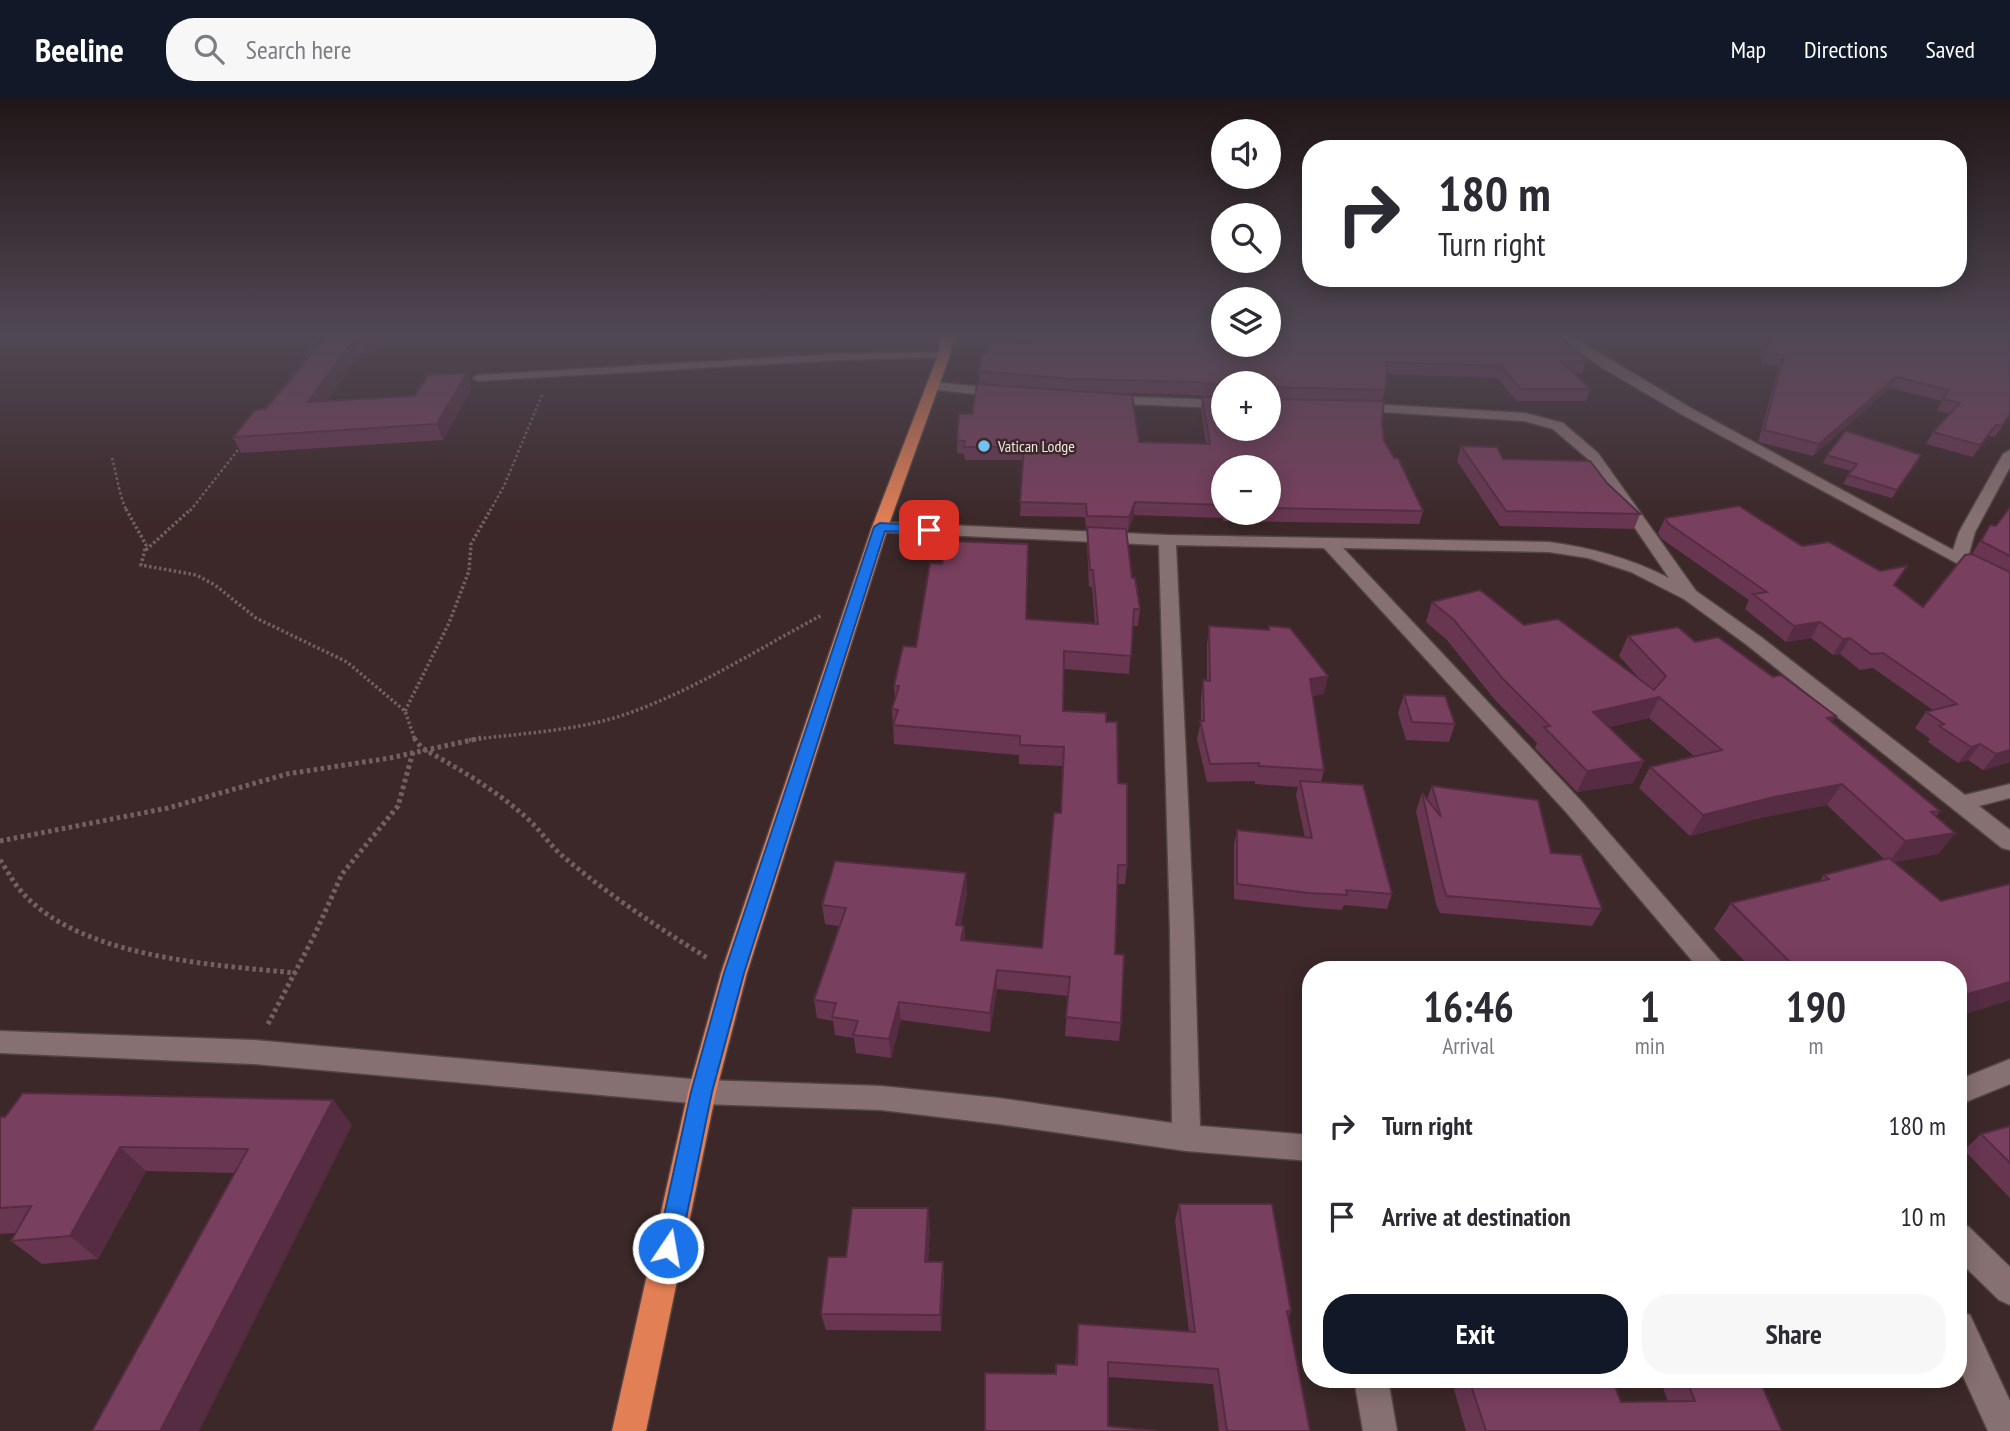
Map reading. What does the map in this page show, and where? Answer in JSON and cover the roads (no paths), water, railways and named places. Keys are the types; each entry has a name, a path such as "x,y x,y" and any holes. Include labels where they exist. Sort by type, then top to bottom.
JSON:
{"highway":[{"path":"629,1431 702,1092 734,973 880,527 929,396"}],"street":[{"path":"1661,396 2010,587"},
{"path":"1096,399 1211,404"},
{"path":"1339,407 1475,412 1525,417 1558,426 1593,456 1690,595"},
{"path":"1959,558 1967,531 2010,454"},
{"path":"880,527 1167,540 1559,548 1591,553 1637,568 1690,595 1754,641 2010,842"},
{"path":"1167,540 1186,1009 1186,1139"},
{"path":"1328,542 1574,807 1708,961"},
{"path":"1963,803 2010,791"},
{"path":"0,1042 253,1052 702,1092 881,1098 998,1111 1186,1139 1302,1147"},
{"path":"1967,1089 2010,1071"},
{"path":"1967,1247 2010,1289"},
{"path":"1967,1346 2006,1431"},
{"path":"1373,1388 1380,1431"}],"place":[{"name":"Vatican Lodge","path":"984,446"}]}
